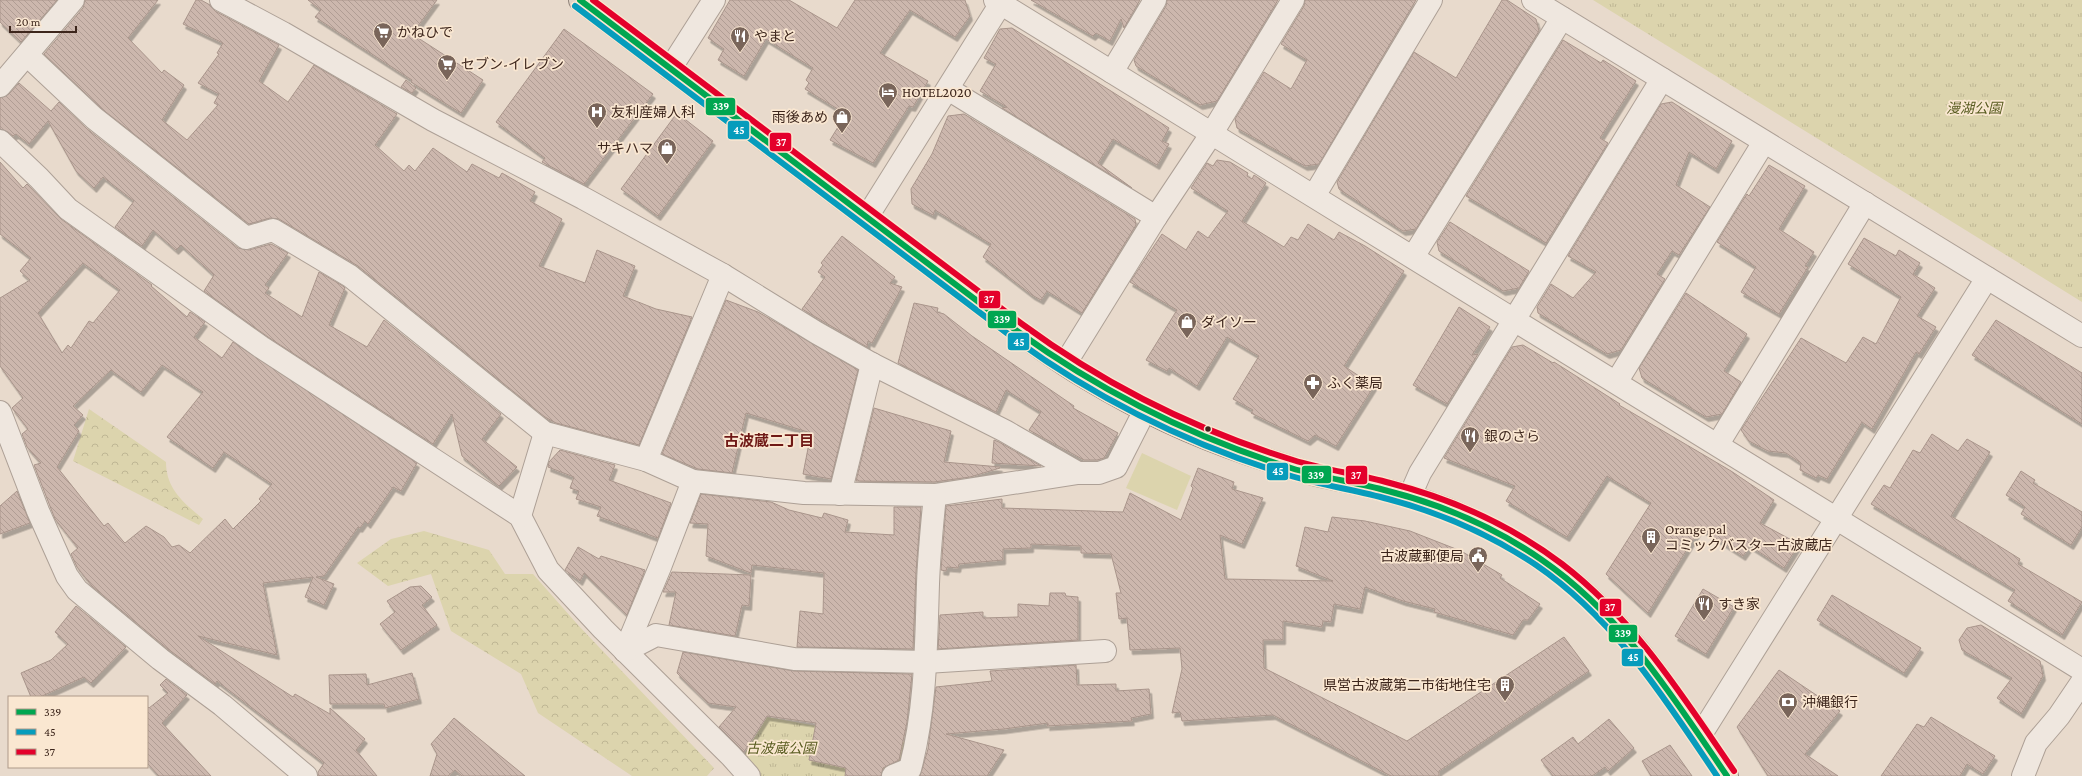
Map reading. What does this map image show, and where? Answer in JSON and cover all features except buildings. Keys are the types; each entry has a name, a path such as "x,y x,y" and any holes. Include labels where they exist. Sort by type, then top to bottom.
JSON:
{"highway":[{"path":"580,0 1000,318 1088,379 1145,410 1210,440 1276,463 1410,496 1447,509 1490,529 1539,558 1578,587 1634,643 1650,663 1727,776"}],"street":[{"path":"0,86 73,0"},
{"path":"221,0 283,33 433,120 583,198 723,275 817,333 872,364 1005,431 1078,473"},
{"path":"670,68 714,0"},
{"path":"1112,72 1155,0"},
{"path":"1065,364 1156,217 1212,133 1293,0"},
{"path":"1314,196 1431,0"},
{"path":"1533,0 2082,336"},
{"path":"867,217 948,89 1000,1 1112,72 1616,381 2082,670"},
{"path":"1413,257 1562,18"},
{"path":"27,55 94,118 246,238 273,230 350,276 545,433 646,460 693,481 804,494 935,495 1078,473 1099,473 1116,467 1145,410"},
{"path":"1410,496 1420,473 1662,79"},
{"path":"948,89 1156,217"},
{"path":"0,141 39,178 68,209 261,347 520,516 548,570 625,651 731,756 749,776"},
{"path":"1616,381 1764,142"},
{"path":"1718,444 1864,203"},
{"path":"646,460 723,275"},
{"path":"1700,736 1987,278"},
{"path":"840,494 872,364"},
{"path":"0,412 42,518 67,576 77,590 160,659 222,705 306,776"},
{"path":"520,516 545,433"},
{"path":"625,651 693,481"},
{"path":"893,776 910,769 917,743 926,662 928,582 935,495"},
{"path":"625,651 656,635 794,659 926,662 1105,651"},
{"path":"2024,776 2036,743 2059,716 2082,682"}],"green space":[{"name":"漫湖公園","path":"1593,0 2082,0 2082,302"},
{"path":"89,409 166,462 169,480 177,495 203,519 199,525 73,461"},
{"path":"1142,453 1191,476 1177,510 1126,488"},
{"path":"424,531 489,550 505,574 533,574 578,625 714,768 707,776 632,776 538,713 521,674 451,631 431,574 388,586 357,563 391,539"},
{"name":"古波蔵公園","path":"767,717 911,743 906,767 882,776 759,776 742,758"}],"transit line":[{"name":"339","path":"580,0 1017,331 1081,374 1148,411 1218,442 1254,456 1315,475 1376,488 1429,503 1488,528 1542,560 1571,582 1597,606 1621,632 1666,687 1727,776"},
{"name":"37","path":"593,0 1022,324 1053,346 1118,386 1186,420 1257,448 1293,460 1378,480 1436,497 1480,515 1543,550 1588,586 1635,635 1696,715 1734,771"},
{"name":"45","path":"575,6 1012,337 1076,380 1110,400 1179,434 1251,463 1313,482 1388,499 1446,518 1501,544 1536,565 1564,586 1614,635 1658,690 1717,776"}],"place":[{"name":"かねひで","path":"383,49"},
{"name":"やまと","path":"740,53"},
{"name":"セブン-イレブン","path":"447,81"},
{"name":"HOTEL2020","path":"888,109"},
{"name":"友利産婦人科","path":"597,129"},
{"name":"雨後あめ","path":"842,134"},
{"name":"サキハマ","path":"667,165"},
{"name":"ダイソー","path":"1187,339"},
{"name":"ふく薬局","path":"1313,400"},
{"name":"銀のさら","path":"1470,453"},
{"name":"Orange pal コミックバスター古波蔵店","path":"1651,554"},
{"name":"古波蔵郵便局","path":"1478,573"},
{"name":"すき家","path":"1704,621"},
{"name":"県営古波蔵第二市街地住宅","path":"1505,702"},
{"name":"沖縄銀行","path":"1788,719"}],"district":[{"name":"古波蔵二丁目","path":"769,441"}]}
